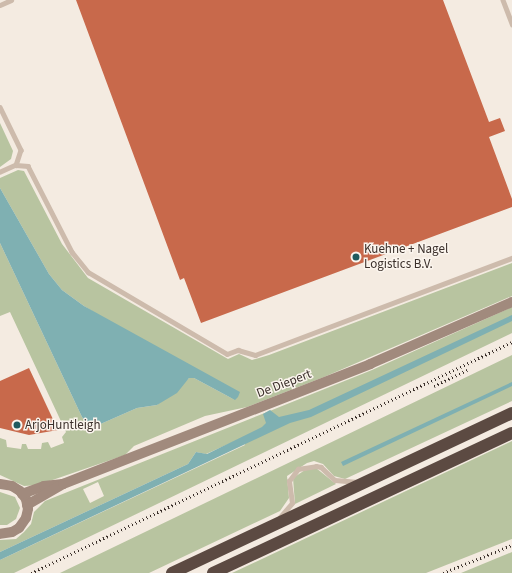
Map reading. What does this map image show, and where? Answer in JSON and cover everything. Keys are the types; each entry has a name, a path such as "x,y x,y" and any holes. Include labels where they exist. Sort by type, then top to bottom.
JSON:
{"highway":[{"path":"172,573 512,413"},
{"path":"213,573 512,433"}],"main road":[{"name":"De Diepert","path":"27,505 63,484 370,364 512,302"},
{"path":"0,484 12,486 22,494 27,505 26,518 19,528 12,532 0,534"},
{"name":"De Diepert","path":"22,494 44,486 63,484"}],"lane":[{"path":"0,5 11,0"},
{"path":"503,0 512,24"},
{"path":"0,107 22,150 16,165"},
{"path":"0,172 16,165 28,166 72,252 88,272 227,354 238,350 255,355 512,258"},
{"path":"271,526 292,503 289,481 298,469 316,466 340,482 368,481"}],"green space":[{"path":"0,123 13,151 11,159 0,167"},
{"path":"18,170 24,171 62,244 88,278 228,359 239,354 252,360 269,355 512,263 512,296 324,377 247,407 205,416 134,446 125,455 38,485 24,486 0,475 0,438 6,440 7,447 21,449 22,444 26,444 28,449 41,449 42,443 48,442 51,448 64,443 62,437 66,432 10,312 0,316 0,243 82,417 88,425 96,426 137,408 157,405 189,378 194,378 235,400 84,306 62,290 49,274 0,188 0,178"},
{"path":"512,307 512,333 14,573 0,573 0,560 245,445 242,438 206,454 196,452 188,464 0,552 0,540 16,539 31,524 34,512 45,501 372,370","holes":["98,482 104,496 90,503 83,489"]},
{"path":"512,355 512,401 345,479 334,476 323,464 314,461 307,463 287,476 289,498 280,511 149,573 60,573"},
{"path":"512,441 512,539 426,573 232,573"},
{"path":"316,468 336,484 295,504 293,478 305,470"},
{"path":"0,492 15,497 20,508 16,519 7,525 0,525"},
{"path":"512,552 512,573 461,573"}],"water":[{"path":"0,188 49,274 62,290 84,306 240,392 238,397 235,400 194,378 189,378 177,393 157,405 137,408 96,426 88,425 82,417 0,243"},
{"path":"512,315 512,321 311,417 290,423 0,560 0,552 188,464 196,452 207,454 262,427 266,423 263,414 270,410 279,417 309,410"},
{"path":"512,382 512,386 343,466 341,462"}],"building":[{"path":"76,0 443,0 489,122 500,118 505,131 489,137 512,199 512,207 201,323 184,278 180,280"},
{"path":"29,368 58,430 29,435 0,428 0,381"}],"railway":[{"path":"31,573 512,342"},
{"path":"434,386 467,370"},
{"path":"443,573 512,545"}],"place":[{"name":"Kuehne + Nagel Logistics B.V.","path":"356,257"},
{"name":"ArjoHuntleigh","path":"17,425"}]}
